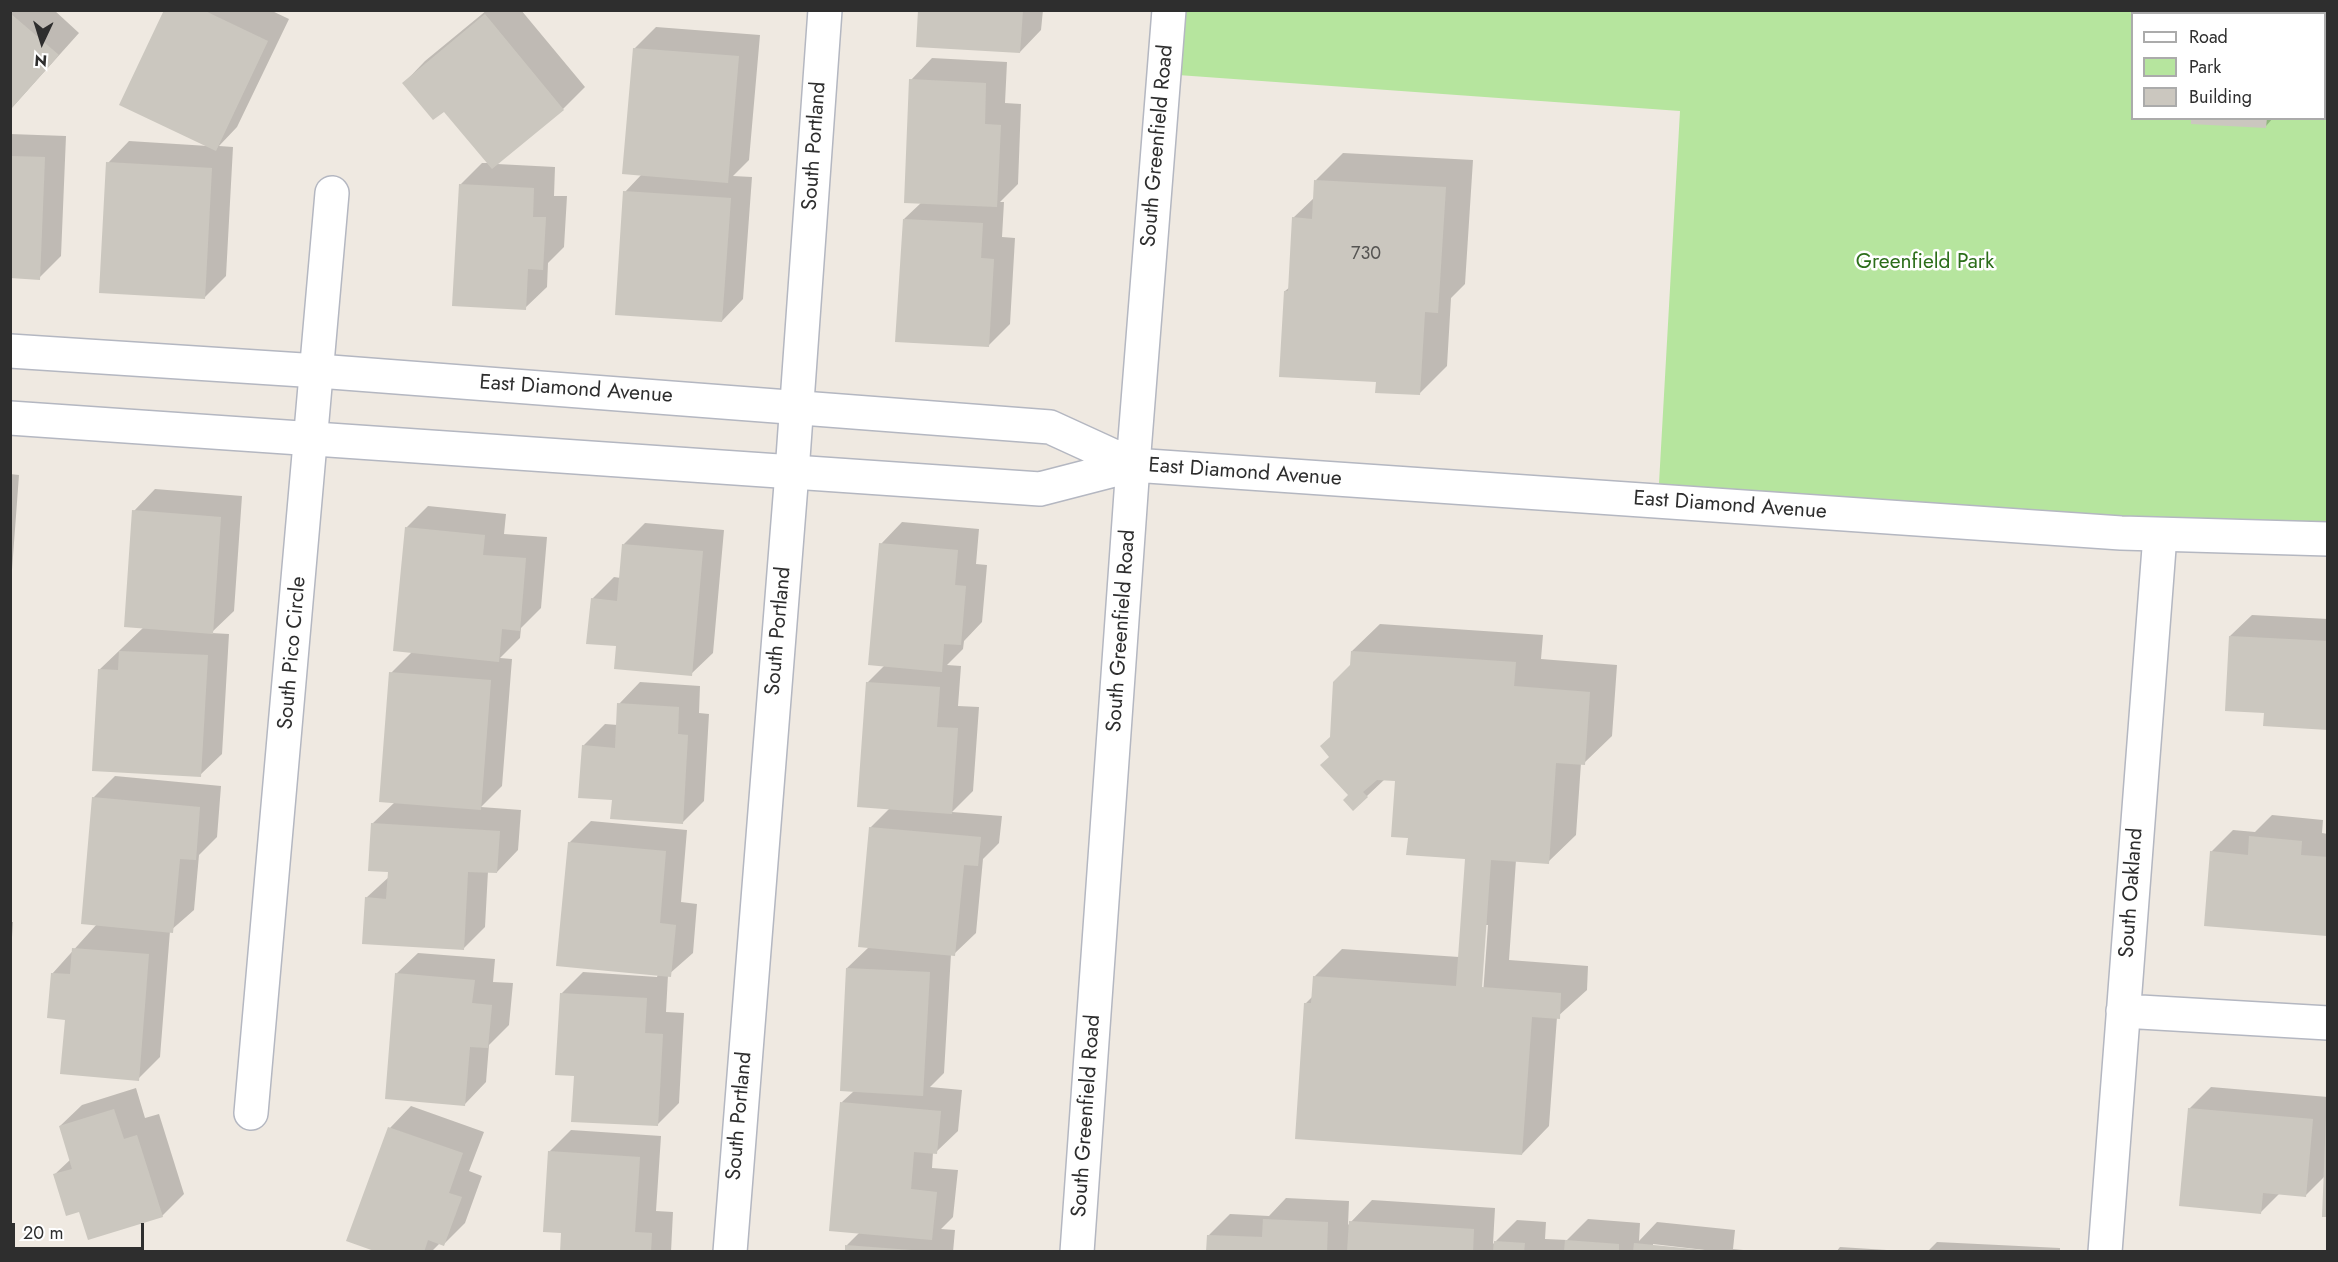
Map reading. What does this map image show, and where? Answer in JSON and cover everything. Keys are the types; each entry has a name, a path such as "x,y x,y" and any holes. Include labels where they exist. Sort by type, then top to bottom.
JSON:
{"street":[{"name":"South Portland","path":"730,1251 792,472 825,10"},
{"name":"South Greenfield Road","path":"1077,1251 1133,465 1169,10"},
{"name":"South Pico Circle","path":"251,1113 332,193"},
{"name":"East Diamond Avenue","path":"10,351 318,371 1050,427 1133,465"},
{"name":"East Diamond Avenue","path":"10,418 1040,489 1133,465 2160,535 2328,539"},
{"name":"South Oakland","path":"2105,1251 2160,535"},
{"path":"2123,1011 2328,1023"}],"green space":[{"name":"Greenfield Park","path":"1169,11 2327,11 2327,539 1658,501 1680,111 1164,74"}],"building":[{"path":"164,10 203,10 268,41 216,151 119,105"},
{"path":"918,10 1023,10 1020,53 916,47"},
{"path":"10,13 59,55 10,110"},
{"path":"485,14 564,110 492,169 444,112 433,120 402,83"},
{"path":"633,48 739,56 728,183 622,174"},
{"path":"909,79 986,83 985,124 1001,125 997,207 904,203"},
{"path":"2191,120 2267,120 2266,128 2191,124"},
{"path":"10,156 45,157 40,280 10,278"},
{"path":"106,162 212,168 205,299 99,293"},
{"path":"1314,180 1446,187 1438,313 1425,312 1420,395 1375,393 1376,382 1279,377 1284,291 1288,291 1292,217 1312,219"},
{"path":"459,184 534,188 533,217 546,217 543,270 528,269 526,310 452,306"},
{"path":"623,191 731,198 722,322 615,315"},
{"path":"903,219 983,223 981,258 994,259 989,347 895,342"},
{"path":"132,510 221,517 213,634 124,627"},
{"path":"405,527 485,535 483,555 526,558 520,631 502,629 499,662 393,651"},
{"path":"879,543 958,550 955,585 966,586 961,645 944,644 942,672 868,665"},
{"path":"622,544 703,551 692,676 614,669 616,646 586,644 591,598 617,601"},
{"path":"2229,636 2328,641 2328,730 2263,726 2264,713 2225,711"},
{"path":"119,651 208,655 201,777 92,771 98,669 118,670"},
{"path":"1351,651 1516,662 1514,686 1590,692 1585,765 1556,763 1549,864 1491,860 1482,987 1561,993 1560,1019 1532,1017 1522,1155 1295,1139 1304,1003 1311,1003 1313,976 1456,986 1465,859 1406,855 1408,838 1391,837 1395,781 1377,780 1363,792 1368,797 1353,811 1343,800 1348,795 1320,765 1329,757 1320,746 1330,737 1333,682 1350,665"},
{"path":"389,672 491,680 481,810 379,802"},
{"path":"866,682 940,687 937,727 958,728 952,814 857,807"},
{"path":"617,703 679,707 678,734 688,735 683,824 610,819 612,800 578,798 582,745 615,748"},
{"path":"92,797 200,807 196,860 180,859 173,933 81,924"},
{"path":"371,823 500,831 497,873 468,872 464,950 362,944 365,897 386,899 388,872 368,871"},
{"path":"869,827 981,837 978,866 964,865 955,956 858,947"},
{"path":"2249,836 2302,841 2301,855 2328,857 2327,936 2204,926 2210,851 2248,855"},
{"path":"568,842 666,851 660,923 676,925 671,977 556,966"},
{"path":"72,948 149,954 139,1081 60,1074 65,1020 47,1018 51,973 70,974"},
{"path":"846,968 930,972 923,1096 840,1091"},
{"path":"395,973 475,980 472,1003 492,1005 488,1048 470,1047 465,1106 385,1099"},
{"path":"560,993 647,998 645,1033 663,1034 658,1126 571,1122 574,1076 555,1075"},
{"path":"840,1102 941,1111 937,1154 914,1152 911,1189 937,1192 932,1240 829,1231"},
{"path":"2188,1108 2313,1119 2306,1197 2263,1193 2261,1214 2179,1206"},
{"path":"114,1109 124,1139 137,1135 163,1217 88,1240 79,1212 66,1216 53,1174 72,1169 59,1126"},
{"path":"2326,1117 2328,1117 2328,1217 2322,1217"},
{"path":"388,1127 463,1153 449,1193 462,1197 444,1246 428,1240 424,1252 377,1252 346,1241"},
{"path":"548,1151 640,1157 635,1232 652,1233 651,1252 560,1252 561,1233 543,1232"},
{"path":"1263,1219 1328,1222 1327,1252 1206,1252 1207,1235 1262,1237"},
{"path":"1349,1221 1474,1229 1473,1252 1347,1252"},
{"path":"1565,1240 1619,1244 1619,1252 1564,1252"},
{"path":"1494,1241 1525,1243 1524,1252 1493,1252"},
{"path":"1634,1243 1703,1250 1703,1252 1633,1252"},
{"path":"845,1245 911,1250 911,1252 845,1252"}]}
